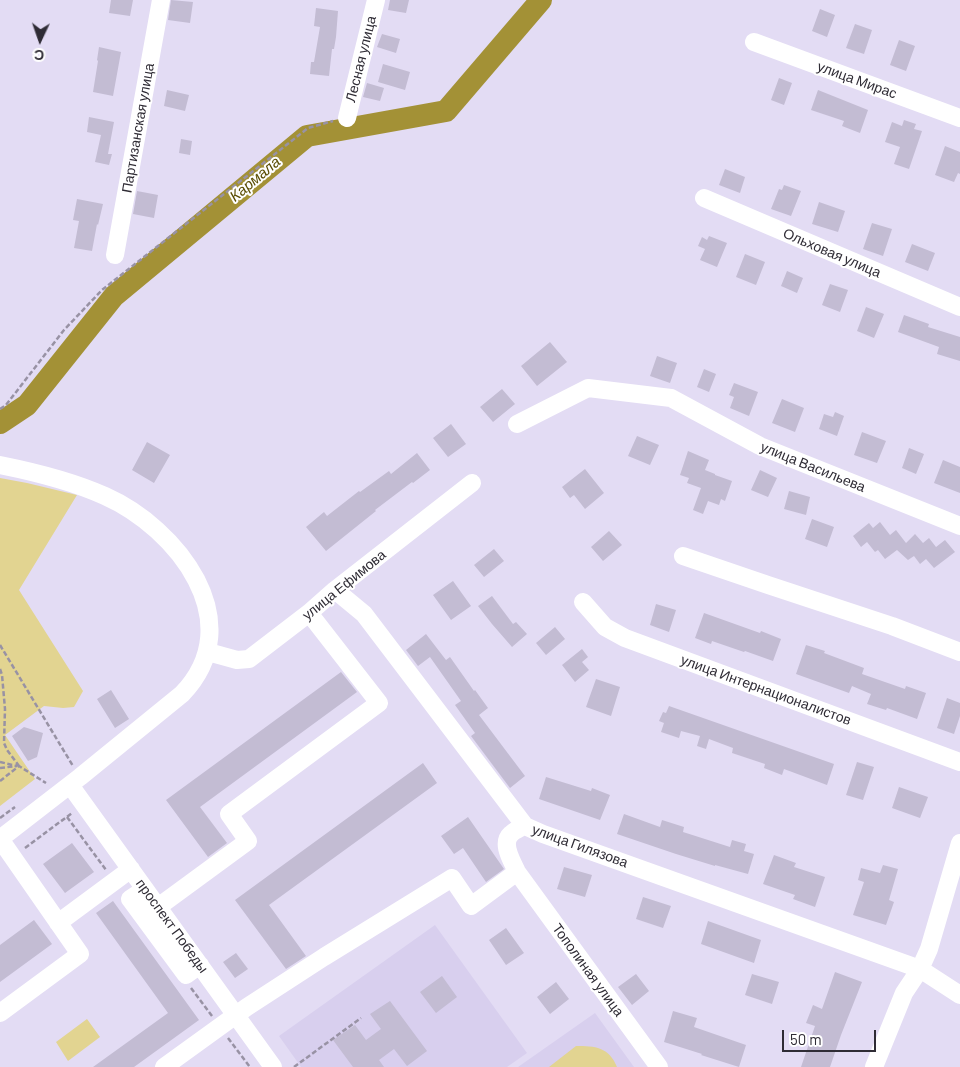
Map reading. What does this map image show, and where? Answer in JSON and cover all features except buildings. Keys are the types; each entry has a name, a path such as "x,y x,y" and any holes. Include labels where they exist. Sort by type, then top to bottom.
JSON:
{"street":[{"name":"Партизанская улица","path":"115,256 161,0"},
{"name":"Лесная улица","path":"347,118 376,0"},
{"name":"улица Мирас","path":"754,42 960,118"},
{"name":"Ольховая улица","path":"704,198 960,307"},
{"name":"улица Васильева","path":"517,424 588,388 672,398 760,446 960,526"},
{"path":"0,1014 80,954 0,839 182,694 196,678 204,662 208,652 210,626 208,608 200,587 189,567 173,545 151,524 106,496 74,483 6,467"},
{"name":"улица Ефимова","path":"208,652 237,660 249,659 309,614 335,590 472,483"},
{"path":"683,556 892,626 960,652"},
{"name":"улица Гилязова","path":"335,590 364,614 525,826 920,969 960,994"},
{"name":"улица Интернационалистов","path":"583,602 605,627 626,638 960,762"},
{"path":"158,907 248,841 229,814 379,703 309,614"},
{"name":"проспект Победы","path":"70,785 273,1067"},
{"name":"Тополиная улица","path":"525,826 511,834 508,839 508,854 517,872 659,1067"},
{"path":"874,1067 904,993 920,969 929,948 960,843"},
{"path":"58,923 131,869"},
{"path":"164,1067 236,1015 324,957 452,878 471,906 517,872"},
{"path":"144,889 130,899 186,975 200,965"}],"path":[{"path":"0,410 6,405 64,330 102,290 308,128 347,118"},
{"path":"0,669 5,709 4,743 19,766"},
{"path":"0,762 19,766 46,783"},
{"path":"0,768 19,766"},
{"path":"0,781 19,766"},
{"path":"13,857 84,804"},
{"path":"294,1067 361,1018"}],"shaded area":[{"path":"0,478 77,495 19,590 83,691 74,707 44,706 5,735 35,779 0,806"},
{"path":"435,925 527,1053 507,1067 301,1067 279,1036"},
{"path":"595,1013 634,1067 518,1067"},
{"path":"87,1019 100,1037 68,1061 56,1042"},
{"path":"576,1046 589,1046 601,1049 610,1055 617,1067 549,1067"}],"waterway":[{"name":"Кармала","path":"0,423 27,405 114,296 307,136 446,111 541,0"}]}
